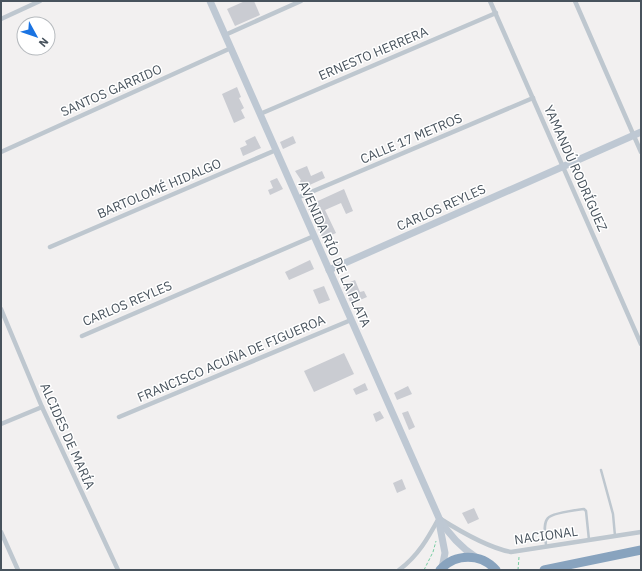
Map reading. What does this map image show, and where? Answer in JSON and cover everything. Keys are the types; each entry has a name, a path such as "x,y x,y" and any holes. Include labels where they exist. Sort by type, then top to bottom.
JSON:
{"highway":[{"path":"544,570 641,550"},
{"path":"441,569 447,564 459,558 465,557 478,558 487,562 496,570"}],"street":[{"path":"1,19 40,1"},
{"name":"AVENIDA RÍO DE LA PLATA","path":"210,1 438,518 453,539 478,558"},
{"path":"225,35 301,1"},
{"name":"YAMANDÚ RODRÍGUEZ","path":"490,1 640,337 641,344"},
{"path":"575,1 641,152"},
{"name":"ERNESTO HERRERA","path":"260,114 496,13"},
{"name":"SANTOS GARRIDO","path":"1,152 231,48"},
{"name":"CALLE 17 METROS","path":"297,198 533,98"},
{"name":"CARLOS REYLES","path":"329,270 641,132"},
{"name":"BARTOLOMÉ HIDALGO","path":"50,247 276,150"},
{"name":"CARLOS REYLES","path":"82,336 314,236"},
{"name":"ALCIDES DE MARÍA","path":"1,309 42,407 118,570"},
{"name":"FRANCISCO ACUÑA DE FIGUEROA","path":"119,417 351,320"},
{"path":"1,424 42,407"},
{"path":"399,570 421,549 438,518"},
{"name":"AVENIDA RÍO DE LA PLATA","path":"438,518 445,553 441,569"},
{"name":"NACIONAL","path":"438,518 453,527 503,550 519,551 641,532"},
{"path":"1,532 18,570"}],"lane":[{"path":"601,470 613,514 615,536"},
{"path":"546,547 545,526 547,518 584,509 586,511 589,540"}],"path":[{"path":"424,570 433,552 437,536 434,526"},
{"path":"518,570 519,551"}],"building":[{"path":"245,1 254,1 260,15 235,26 227,9"},
{"path":"237,87 241,97 239,98 244,108 241,110 245,118 234,123 222,94"},
{"path":"255,136 261,148 243,156 240,148 247,145 245,141"},
{"path":"293,136 296,143 283,149 280,142"},
{"path":"307,166 311,176 322,171 325,178 303,188 300,181 301,180 295,171"},
{"path":"277,178 283,189 270,195 268,190 273,188 270,181"},
{"path":"344,189 353,211 346,214 341,203 325,210 336,233 323,239 307,206"},
{"path":"310,260 314,269 289,280 285,272"},
{"path":"355,280 360,292 364,291 367,297 351,304 343,285"},
{"path":"324,286 330,300 319,304 313,290"},
{"path":"344,353 354,374 314,392 304,371"},
{"path":"365,383 368,390 356,395 353,389"},
{"path":"408,386 412,394 397,400 394,393"},
{"path":"380,411 384,418 376,422 373,414"},
{"path":"408,411 415,427 409,430 402,413"},
{"path":"402,479 406,489 397,493 393,483"},
{"path":"474,508 479,519 468,524 462,513"}]}
